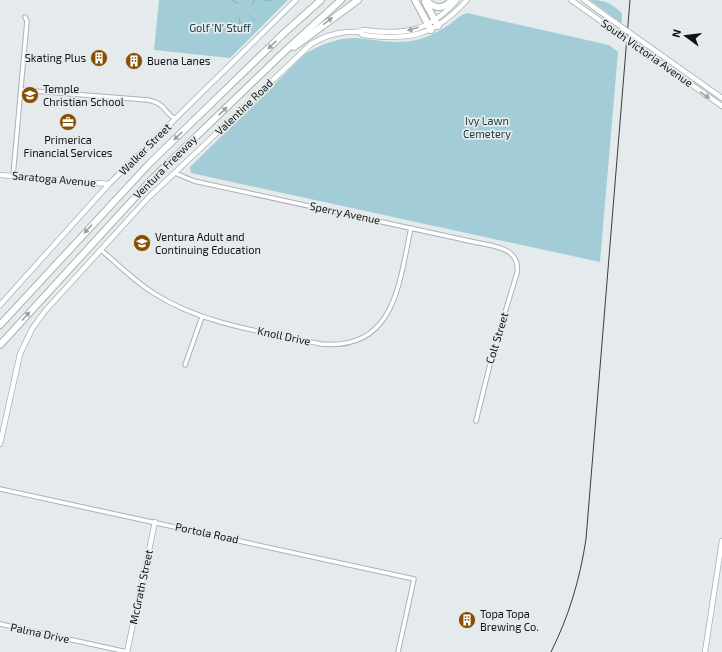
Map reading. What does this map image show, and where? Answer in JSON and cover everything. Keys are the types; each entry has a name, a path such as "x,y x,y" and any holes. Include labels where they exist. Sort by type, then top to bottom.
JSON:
{"highway":[{"path":"283,34 317,0"},
{"name":"Ventura Freeway","path":"0,325 149,164 283,34 321,0"},
{"name":"Ventura Freeway","path":"0,344 150,181 285,51 341,0"},
{"path":"285,51 298,45 358,0"},
{"path":"415,0 429,27"},
{"path":"426,0 432,6 440,8 446,6 452,0"},
{"path":"426,0 436,23"}],"street":[{"name":"Walker Street","path":"0,305 109,184 296,0"},
{"name":"Valentine Road","path":"436,23 457,0"},
{"path":"461,7 462,0"},
{"name":"Valentine Road","path":"0,444 20,354 31,330 45,312 148,198 307,47 329,36 347,32 359,32 363,30 398,32 429,27 451,16 467,0"},
{"name":"South Victoria Avenue","path":"571,0 722,106"},
{"name":"South Victoria Avenue","path":"584,0 722,98"},
{"path":"13,176 27,21 25,17"},
{"path":"21,90 148,100 163,106 170,116 175,119"},
{"name":"Sperry Avenue","path":"175,173 194,181 502,248 509,251 514,256"},
{"name":"Saratoga Avenue","path":"0,175 109,184"},
{"name":"Knoll Drive","path":"101,250 138,283 156,295 175,306 202,317 222,323 321,344 340,345 356,341 376,329 390,311 397,293 411,228"},
{"name":"Colt Street","path":"476,421 486,375 517,273 517,262 514,256"},
{"path":"185,365 202,317"},
{"name":"Portola Road","path":"0,489 414,579 398,652"},
{"name":"McGrath Street","path":"127,652 155,522"},
{"path":"705,652 722,541"},
{"name":"Palma Drive","path":"0,624 127,652"}],"green space":[{"name":"Golf 'N' Stuff","path":"159,0 288,0 230,58 154,50"},
{"path":"590,0 604,1 614,7 622,13 622,22 620,22"},
{"name":"Ivy Lawn Cemetery","path":"467,13 609,45 618,52 600,262 191,173 190,167 305,54 310,51 322,45 348,38 393,42 416,40 436,33"}],"waterway":[{"path":"231,0 238,3"},
{"path":"252,5 254,0"},
{"path":"264,1 272,0"},
{"path":"249,15 255,21"},
{"path":"231,21 238,30 240,22 239,18"}],"railway":[{"path":"551,652 573,597 581,568 586,539 630,0"}],"place":[{"name":"Skating Plus","path":"99,58"},
{"name":"Buena Lanes","path":"134,61"},
{"name":"Temple Christian School","path":"30,95"},
{"name":"Primerica Financial Services","path":"68,122"},
{"name":"Ventura Adult and Continuing Education","path":"142,243"},
{"name":"Topa Topa Brewing Co.","path":"467,620"}]}
